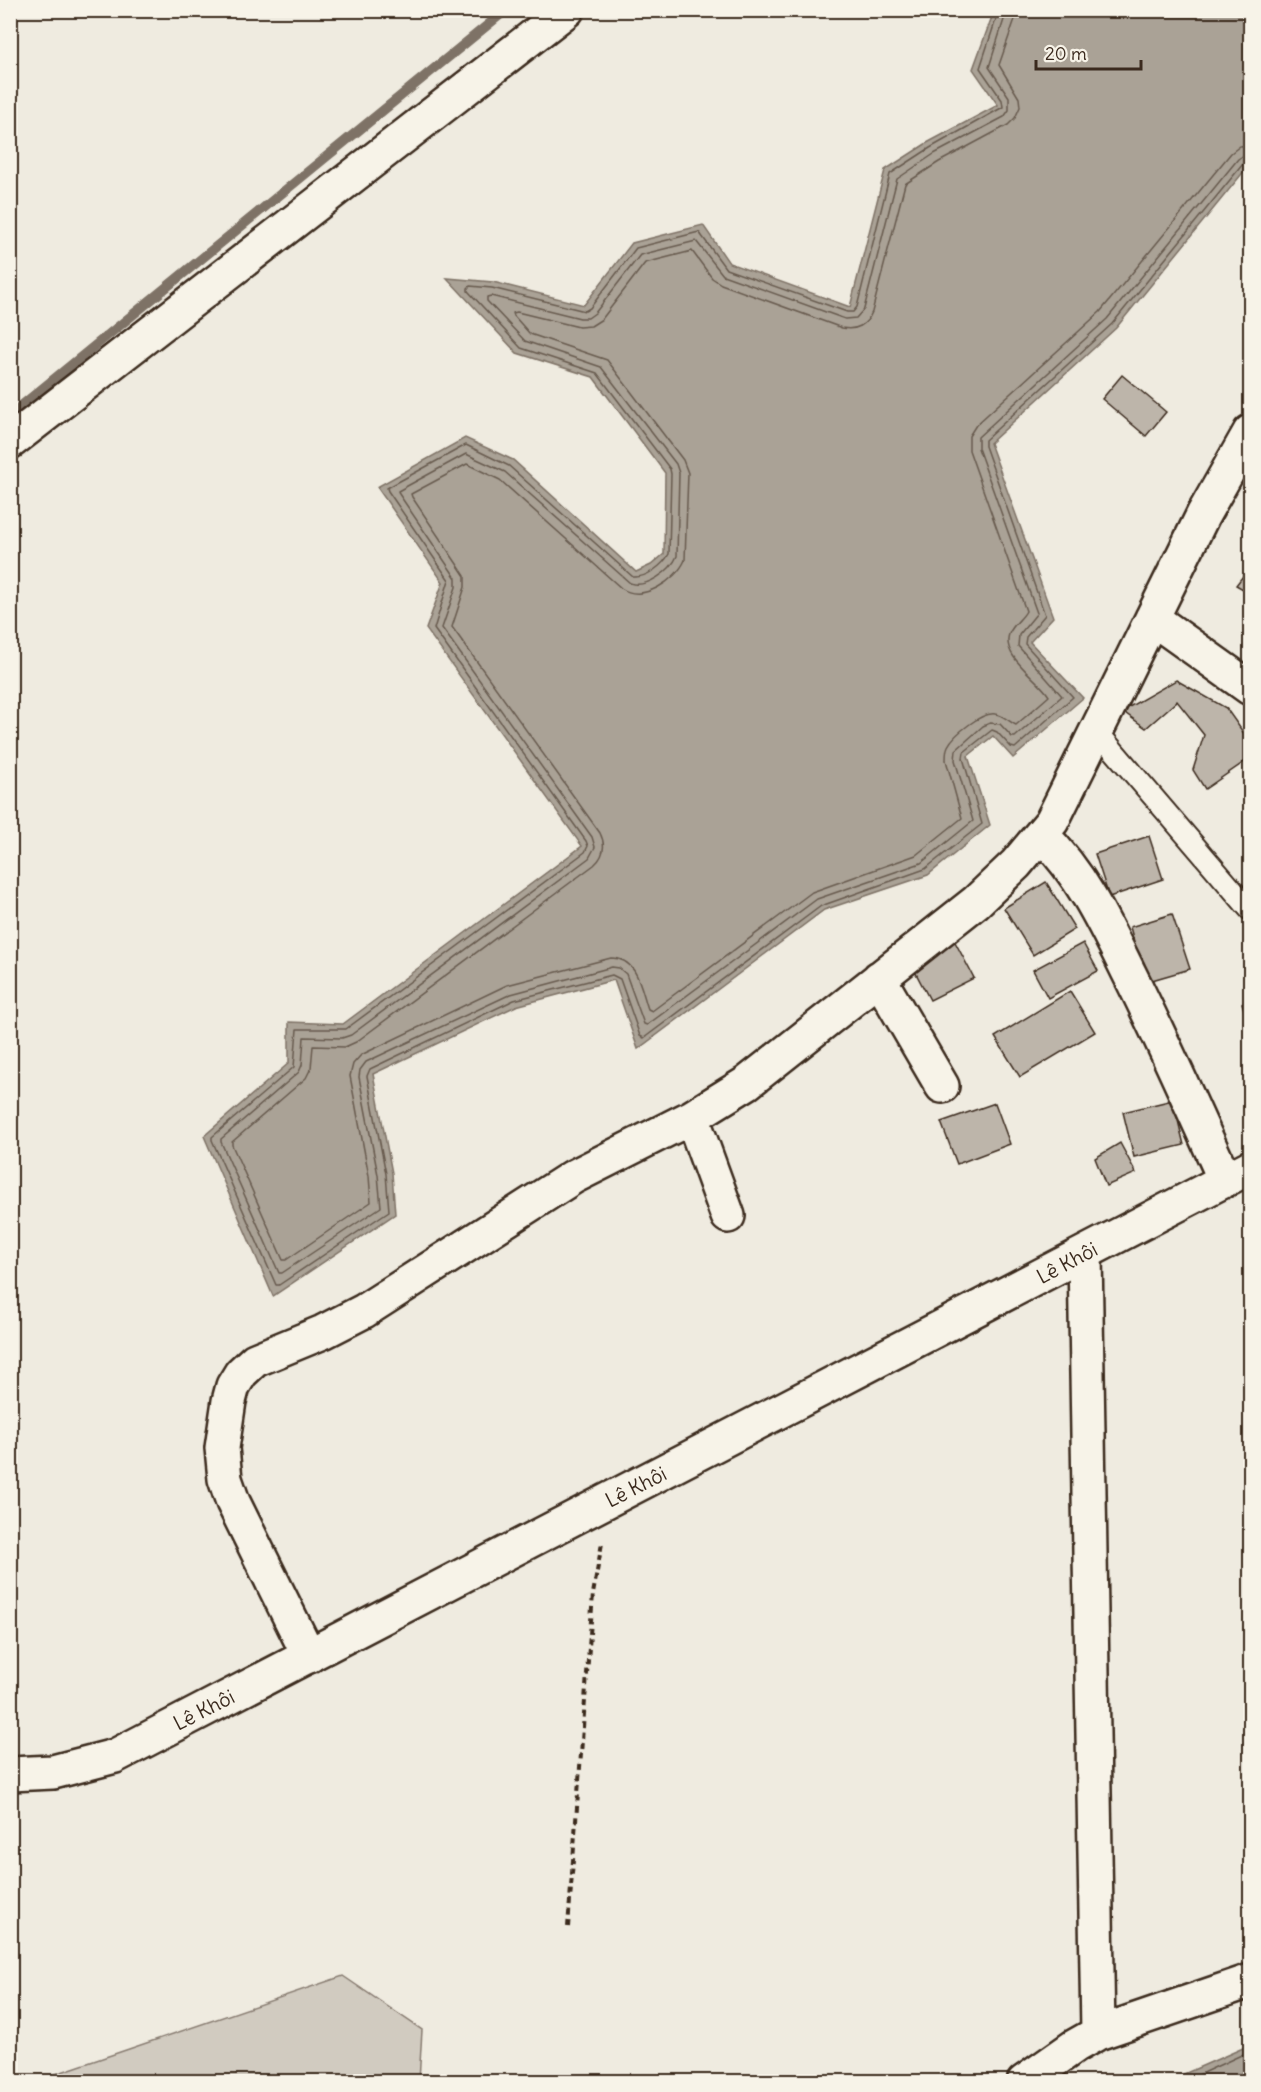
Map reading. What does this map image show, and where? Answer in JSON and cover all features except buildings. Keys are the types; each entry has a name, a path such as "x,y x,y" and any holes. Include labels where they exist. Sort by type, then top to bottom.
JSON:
{"street":[{"path":"10,442 567,10"},
{"path":"309,1656 233,1502 225,1479 222,1448 229,1401 233,1386 241,1373 264,1355 323,1332 364,1311 573,1177 692,1117 747,1083 975,902 1016,864 1052,821 1203,515 1251,432"},
{"path":"1152,618 1251,688"},
{"path":"1042,835 1063,856 1076,874 1107,928 1160,1034 1238,1174"},
{"path":"879,978 942,1086"},
{"path":"692,1117 728,1216"},
{"name":"Lê Khôi","path":"10,1774 53,1772 115,1756 1238,1174"},
{"path":"1085,1254 1098,2034"},
{"path":"1024,2082 1075,2046 1098,2034 1251,1981"}],"lane":[{"path":"1096,730 1251,910"}],"path":[{"path":"568,1927 594,1594 609,1501"}],"shaded area":[{"path":"343,1976 422,2030 419,2081 35,2081"}],"water":[{"path":"994,11 1250,11 1250,164 1116,328 990,443 1053,617 1030,642 1083,698 1013,758 993,736 968,756 990,825 928,875 824,910 638,1049 614,980 516,1006 373,1074 392,1173 395,1214 273,1296 204,1136 289,1063 289,1022 343,1024 582,846 426,629 443,582 377,487 465,438 513,460 636,572 651,565 664,554 665,473 593,377 517,353 447,278 493,282 584,305 632,243 703,225 729,263 850,307 885,170 927,143 998,105 973,69"},
{"path":"1250,2045 1250,2081 1168,2081"}],"waterway":[{"path":"10,415 506,10"}]}
